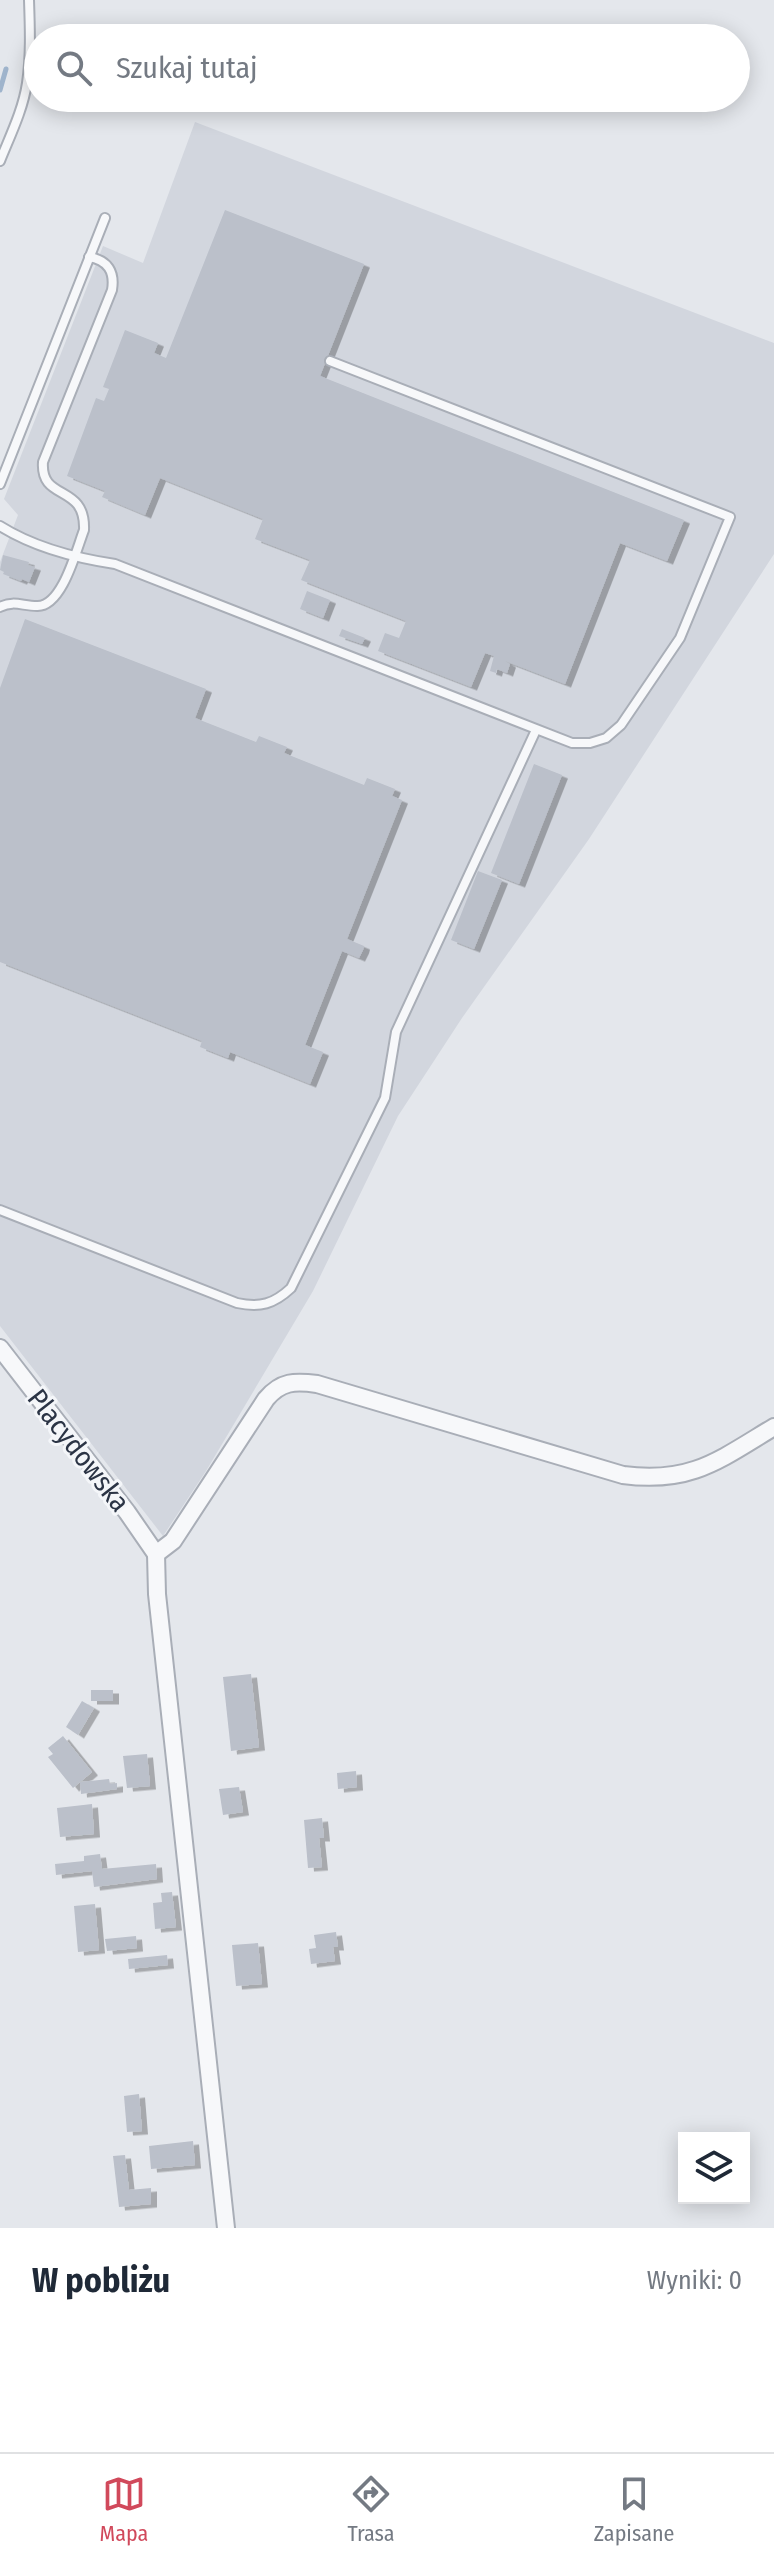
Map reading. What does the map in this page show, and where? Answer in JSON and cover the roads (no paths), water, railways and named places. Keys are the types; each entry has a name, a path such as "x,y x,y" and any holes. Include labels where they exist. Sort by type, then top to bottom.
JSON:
{"street":[{"name":"Placydowska","path":"0,1348 156,1554"},
{"path":"226,2228 157,1594 156,1554 173,1541 266,1399 284,1383 317,1384 623,1475 652,1479 698,1470 774,1427"}],"lane":[{"path":"29,0 30,24"},
{"path":"0,161 24,96"},
{"path":"0,484 105,218"},
{"path":"0,607 9,602 48,605 57,597 84,530 81,507 71,497 47,483 42,475 43,462 112,290 114,279 110,269 105,262 89,257"},
{"path":"0,526 73,557 115,564 572,743 590,743 606,738 621,725 680,638 730,517 330,361"},
{"path":"0,533 11,533"},
{"path":"0,1210 237,1303 265,1305 279,1299 291,1288 385,1098 396,1032 536,730"}],"waterway":[{"path":"0,90 6,69"}]}
